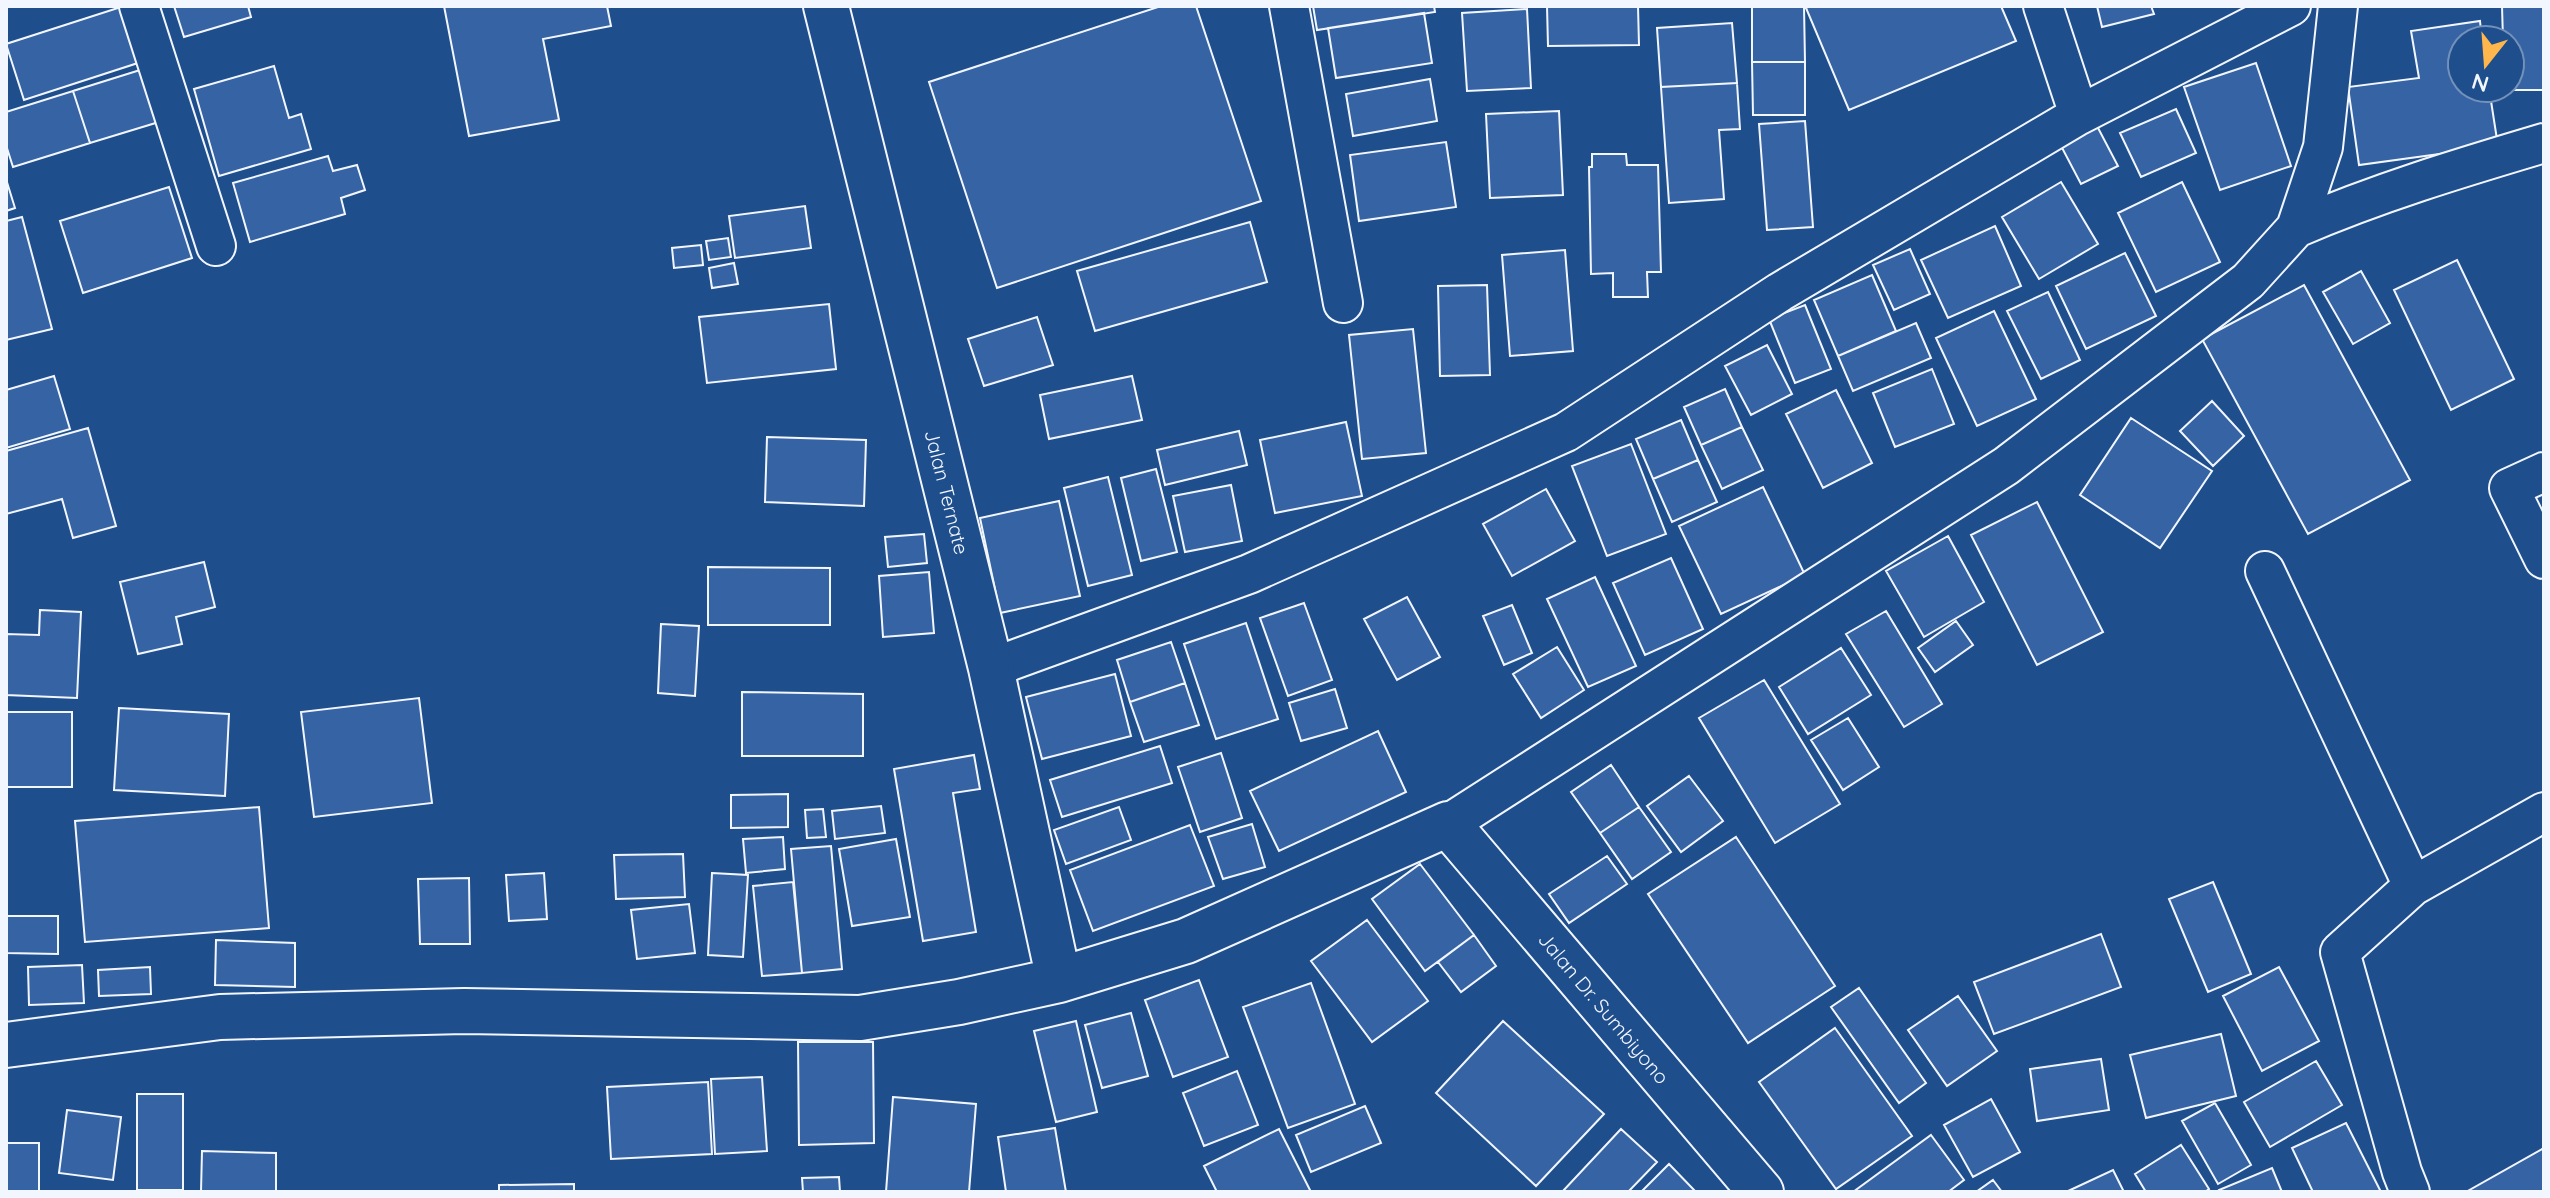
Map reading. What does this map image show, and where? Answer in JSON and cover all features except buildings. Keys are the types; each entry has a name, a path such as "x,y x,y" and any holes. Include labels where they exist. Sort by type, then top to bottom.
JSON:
{"street":[{"path":"139,6 216,246"},
{"name":"Jalan Ternate","path":"826,6 991,668 1059,980"},
{"path":"1289,6 1343,303"},
{"path":"2043,6 2079,115"},
{"path":"991,668 1249,574 1566,432 1780,292 2079,115 2291,6"},
{"path":"6,1045 220,1017 464,1011 860,1018 959,1002 1059,980 1186,941 1448,824 2006,466 2248,281 2296,228 2323,147 2338,6"},
{"path":"2296,228 2348,205 2447,171 2544,143"},
{"path":"2544,472 2509,488 2544,559"},
{"path":"2265,571 2413,886"},
{"path":"2410,1192 2340,952 2413,886 2544,812"},
{"name":"Jalan Dr. Sumbiyono","path":"1448,824 1761,1192"}]}
